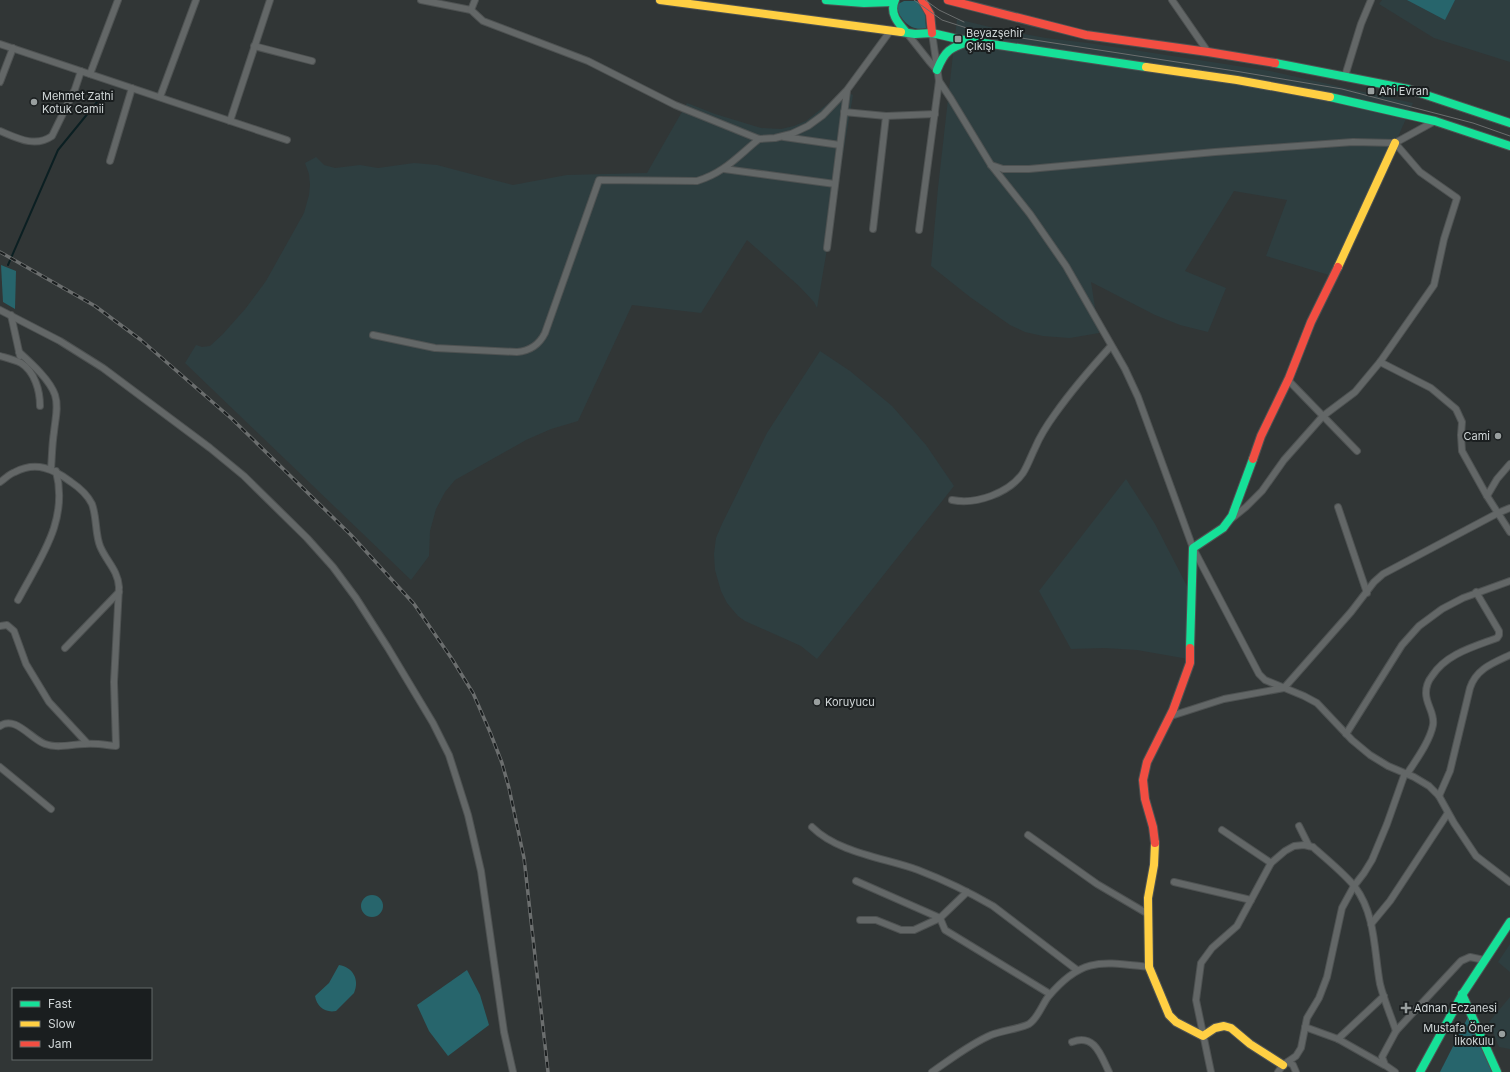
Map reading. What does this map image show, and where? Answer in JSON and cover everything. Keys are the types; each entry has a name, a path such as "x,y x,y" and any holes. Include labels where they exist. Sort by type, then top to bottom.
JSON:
{"main road":[{"path":"660,0 916,34 932,33 971,41 1237,80 1336,98 1435,121 1510,146"},
{"path":"826,0 864,3 892,1 894,15 906,32"},
{"path":"922,0 930,14 932,33"},
{"path":"953,0 1086,35 1208,52 1345,76 1408,90 1510,123"},
{"path":"937,70 942,55 948,50 971,41"},
{"path":"1285,1064 1250,1044 1231,1028 1219,1027 1203,1036 1176,1022 1169,1015 1149,967 1148,914 1155,846 1153,827 1144,789 1144,774 1149,756 1180,695 1190,663 1193,548 1223,528 1235,511 1240,491 1261,436 1288,380 1311,322 1348,247 1395,143"},
{"path":"1420,1072 1462,994 1510,922"},
{"path":"1462,994 1497,1072"}],"street":[{"path":"90,74 118,0"},
{"path":"160,97 196,0"},
{"path":"230,121 270,0"},
{"path":"421,0 471,10 483,21 588,61 675,105 759,139 780,137 840,145"},
{"path":"471,10 475,0"},
{"path":"1172,0 1208,52"},
{"path":"1345,76 1361,24 1371,0"},
{"path":"780,137 800,130 816,121 832,107 847,90 891,30"},
{"path":"906,32 937,70"},
{"path":"919,230 939,81 932,33"},
{"path":"0,44 287,140"},
{"path":"254,46 312,61"},
{"path":"0,82 13,48"},
{"path":"0,131 30,142 40,142 52,136 75,89 80,71"},
{"path":"939,81 991,165 1044,233 1076,282 1111,346 1138,397 1193,548 1260,674 1266,680 1317,703 1346,734 1370,755 1388,766 1429,786 1439,796 1448,813 1476,856 1510,882"},
{"path":"110,161 132,88"},
{"path":"827,248 847,90"},
{"path":"844,112 886,116 935,114"},
{"path":"873,229 886,116"},
{"path":"991,165 1003,169 1030,169 1215,152 1353,142 1395,143 1435,121"},
{"path":"373,335 435,348 517,352 530,349 541,341 545,333 600,180 697,181 724,169 759,139"},
{"path":"1230,520 1246,507 1262,490 1284,460 1323,416 1355,392 1380,362 1434,285 1444,239 1457,198 1420,172 1395,143"},
{"path":"724,169 835,184"},
{"path":"0,310 60,341 103,368 210,448 244,476 307,538 333,566 360,603 433,723 449,755 468,815 481,871 504,1032 513,1072"},
{"path":"11,315 22,364"},
{"path":"952,500 961,502 982,498 1000,491 1016,481 1024,471 1041,435 1056,412 1085,375 1111,346"},
{"path":"18,600 50,540 57,522 60,496 54,470 52,444 57,410 55,396 44,378 19,352"},
{"path":"0,356 22,364 30,372 37,385 40,406"},
{"path":"1380,362 1431,388 1456,409 1462,422 1462,451 1487,496 1510,532"},
{"path":"1288,380 1357,451"},
{"path":"1487,496 1497,479 1510,464"},
{"path":"0,482 10,474 23,469 40,467 54,470 79,487 89,499 93,508 99,544 104,555 116,573 119,583 114,676 116,746 87,743 50,746 13,724 8,723 0,726"},
{"path":"1338,507 1366,593"},
{"path":"1170,716 1224,699 1284,688 1352,612 1378,578 1388,570 1405,563 1510,508"},
{"path":"1346,734 1407,638 1419,626 1442,609 1476,592 1510,581"},
{"path":"65,648 119,592"},
{"path":"1278,1072 1285,1064 1296,1056 1301,1048 1307,1018 1327,977 1342,908 1354,886 1372,860 1406,774 1432,731 1433,717 1426,698 1427,684 1433,674 1453,655 1497,638 1499,635 1500,631 1476,592"},
{"path":"0,626 7,625 14,631 26,664 49,702 87,743"},
{"path":"1439,796 1450,771 1470,688 1474,679 1484,668 1510,655"},
{"path":"0,767 51,809"},
{"path":"1371,924 1390,901 1448,813"},
{"path":"1299,826 1309,846"},
{"path":"812,827 828,840 840,846 918,870 967,892 993,906 1077,970"},
{"path":"1222,830 1271,863"},
{"path":"1028,835 1097,884 1148,914"},
{"path":"1211,1072 1196,1000 1198,976 1201,963 1212,948 1237,926 1271,863 1290,848 1299,845 1313,847 1354,886 1364,902 1371,924 1381,986 1396,1031"},
{"path":"856,881 940,918 945,930 1050,994"},
{"path":"1174,882 1251,900"},
{"path":"860,920 876,920 898,929 909,931 940,918 967,892"},
{"path":"1385,1065 1382,1060 1383,1053 1396,1031 1461,961 1470,957 1484,960"},
{"path":"932,1072 985,1038 1001,1031 1029,1024 1034,1019 1050,994 1077,970 1088,965 1100,963 1116,963 1149,967"},
{"path":"1338,1039 1384,996"},
{"path":"1305,1027 1338,1039 1395,1072"},
{"path":"1072,1042 1085,1040 1093,1043 1109,1072"},
{"path":"1285,1064 1293,1065 1296,1072"}],"shaded area":[{"path":"1382,0 1510,0 1510,62 1434,38 1379,4"},
{"path":"1407,0 1455,0 1445,20"},
{"path":"904,1 917,1 924,4 926,28 921,29 911,27 907,24 898,12 897,7 898,4"},
{"path":"957,19 1002,30 1046,38 1270,71 1413,103 1336,276 1266,256 1287,200 1234,191 1185,271 1226,288 1208,332 1180,325 1155,315 1091,282 1099,333 1070,338 1043,336 1025,332 1010,325 970,297 931,266 938,188"},
{"path":"844,91 853,95 817,308 814,302 799,286 747,240 701,313 632,305 578,421 551,429 526,440 455,480 445,492 436,509 430,531 429,556 411,580 185,363 196,345 202,347 210,346 223,334 246,308 266,281 304,213 310,185 309,174 305,163 316,157 324,165 335,168 360,165 378,168 414,163 437,165 513,185 567,175 647,173 687,103 715,114 761,128 781,129 806,121"},
{"path":"1,265 16,271 15,309 3,302"},
{"path":"820,351 850,371 892,406 926,445 954,486 817,659 801,646 745,621 738,616 727,603 721,591 715,570 714,554 716,538 722,524 767,433"},
{"path":"1126,479 1155,524 1189,590 1195,628 1194,660 1137,650 1104,648 1071,649 1039,591"},
{"path":"372,895 380,898 383,906 380,914 372,917 364,914 361,906 364,898"},
{"path":"1510,944 1510,972 1498,962"},
{"path":"339,965 348,968 354,975 356,979 356,988 354,993 336,1011 328,1011 320,1006 315,996 329,983"},
{"path":"467,970 480,995 489,1025 448,1056 429,1031 417,1005"},
{"name":"Mustafa Öner İlkokulu","path":"1510,997 1510,1049 1499,1047 1489,1022"},
{"path":"1471,1011 1497,1072 1440,1072"}],"waterway":[{"path":"8,265 58,150 102,96"}],"tram line":[{"path":"914,0 942,20 976,31 1342,89 1473,123 1510,136"},
{"path":"925,0 939,10 964,22"}],"railway":[{"path":"0,252 95,306 141,340 232,419 351,535 414,604 452,659 473,693 502,763 509,788 524,858 548,1072"}],"traffic: fast":[{"path":"826,0 864,3 893,2"},
{"path":"895,0 893,5 895,18 906,32"},
{"path":"901,32 915,34 932,33 958,39 1146,67"},
{"path":"937,70 943,58 949,51 970,41"},
{"path":"1275,63 1408,89 1510,123"},
{"path":"1330,97 1435,121 1510,146"},
{"path":"1190,648 1193,548 1223,528 1232,516 1253,459"},
{"path":"1420,1072 1462,995 1510,922"},
{"path":"1462,994 1497,1072"}],"traffic: slow":[{"path":"660,0 901,32"},
{"path":"1146,67 1237,80 1330,97"},
{"path":"1338,267 1395,143"},
{"path":"1155,843 1154,865 1148,898 1149,967 1169,1015 1176,1022 1203,1036 1215,1028 1224,1026 1231,1028 1250,1044 1283,1065"}],"traffic: jam":[{"path":"922,0 930,14 932,33"},
{"path":"948,0 1086,35 1275,63"},
{"path":"1253,459 1261,436 1289,378 1311,322 1338,267"},
{"path":"1155,843 1153,827 1145,799 1143,780 1147,762 1173,710 1190,663 1190,648"}],"place":[{"name":"Beyazşehir Çıkışı","path":"958,39"},
{"name":"Ahi Evran","path":"1371,91"},
{"name":"Mehmet Zathi Kotuk Camii","path":"34,102"},
{"name":"Cami","path":"1498,436"},
{"name":"Koruyucu","path":"817,702"},
{"name":"Adnan Eczanesi","path":"1406,1008"},
{"name":"Mustafa Öner İlkokulu","path":"1502,1034"}]}
